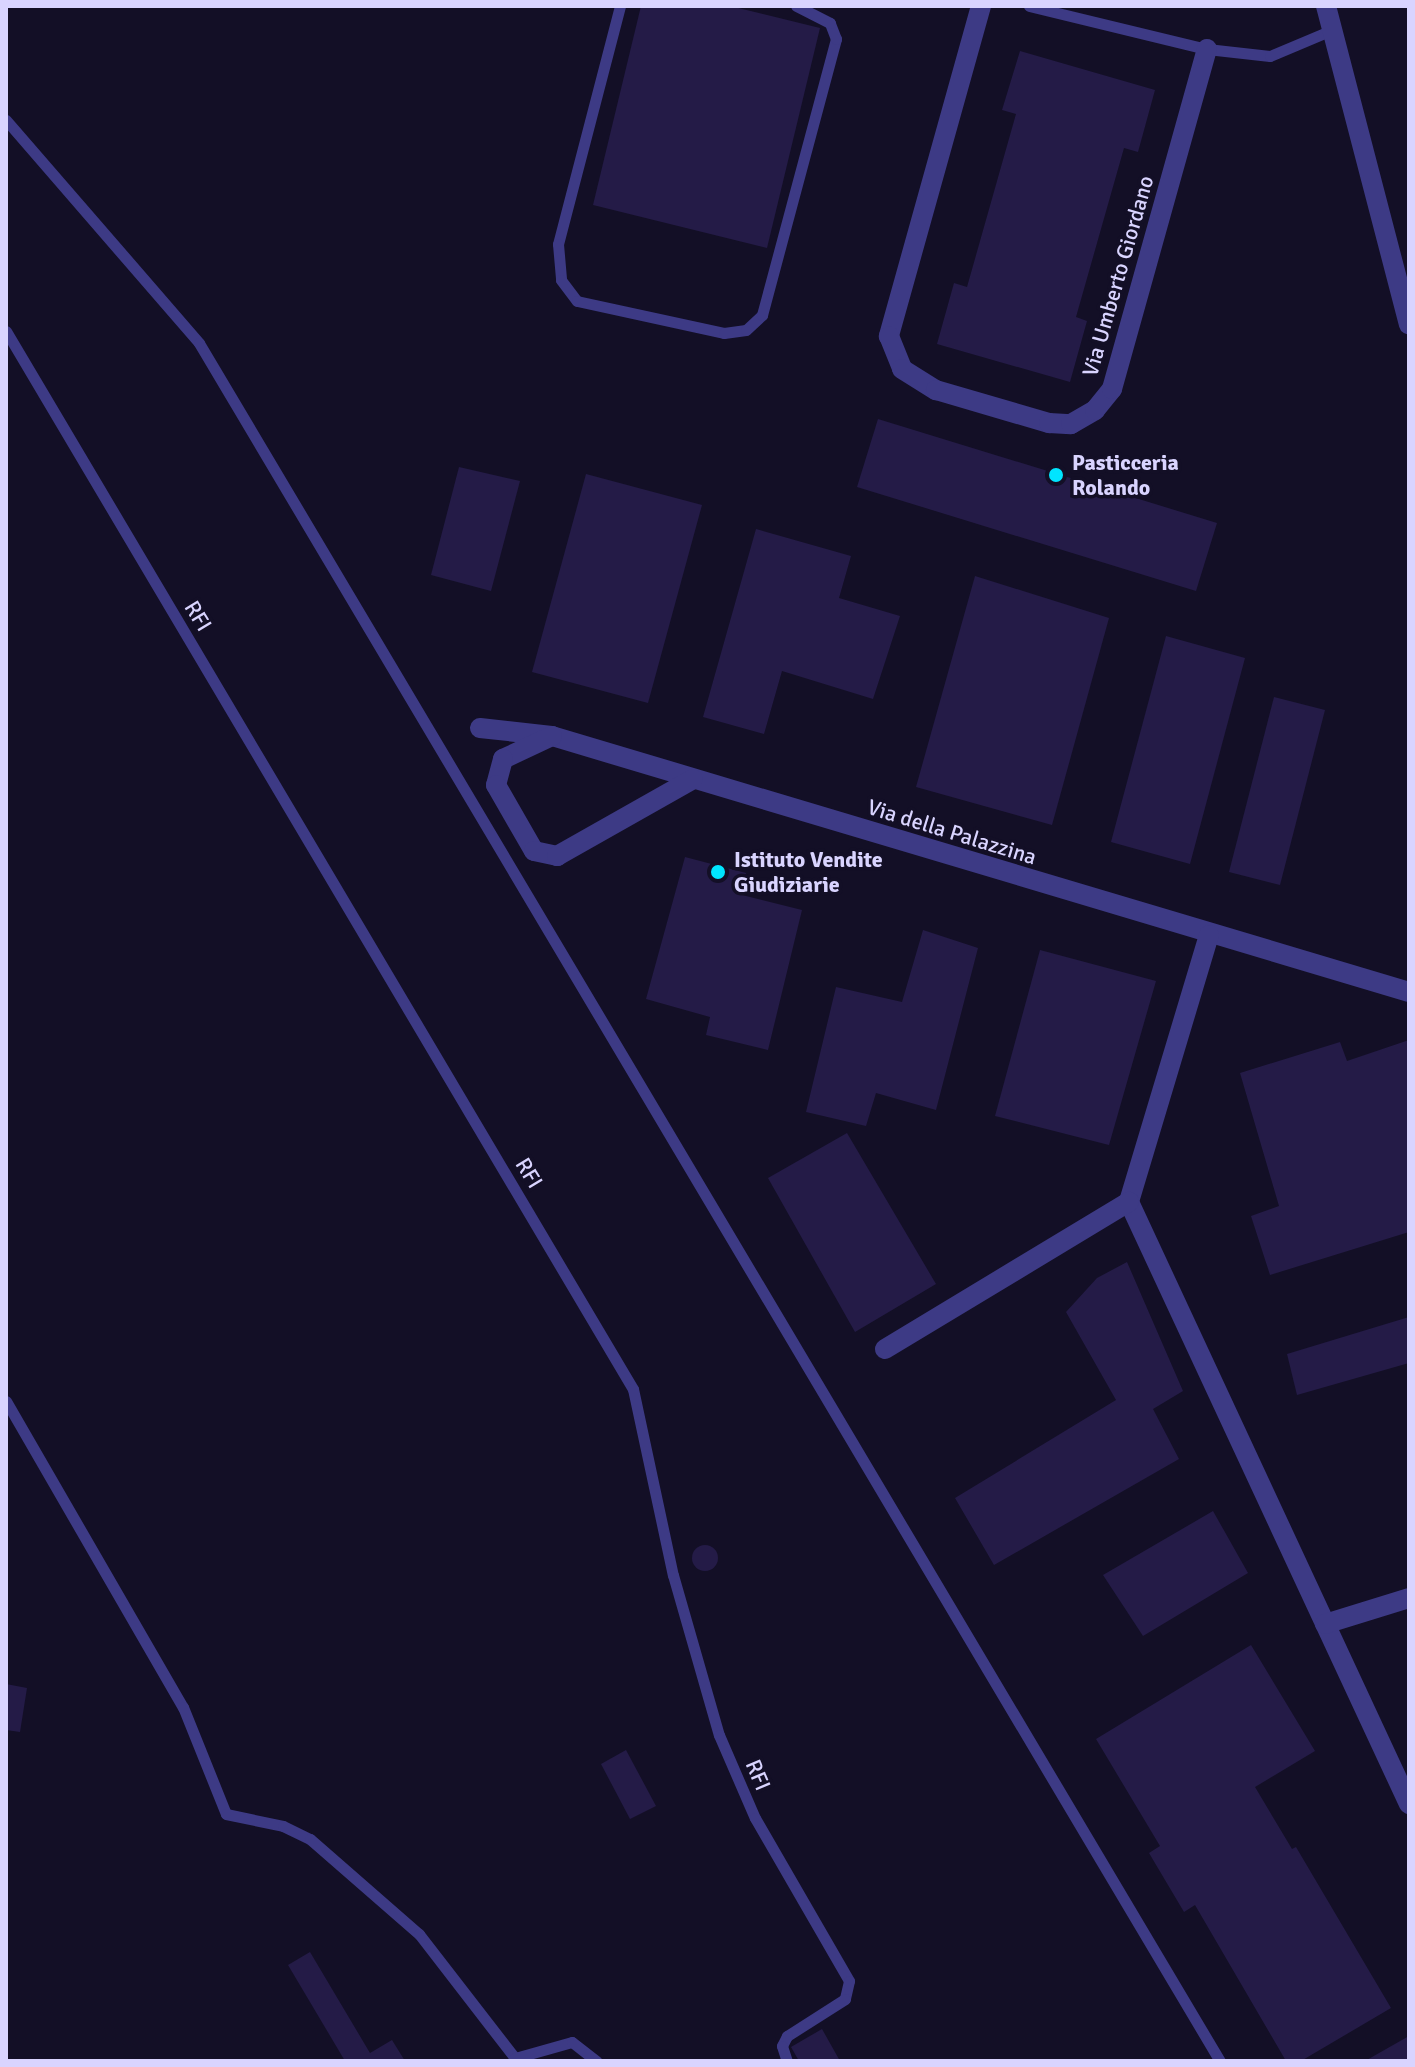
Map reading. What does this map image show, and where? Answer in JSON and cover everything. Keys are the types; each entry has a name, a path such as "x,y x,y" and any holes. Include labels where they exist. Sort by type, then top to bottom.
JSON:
{"street":[{"name":"Via Umberto Giordano","path":"981,6 889,336 902,369 936,390 1049,423 1071,424 1095,410 1112,389 1207,49"},
{"path":"1326,6 1409,324"},
{"name":"Via della Palazzina","path":"480,728 552,736 1209,935 1409,992"},
{"path":"552,736 503,759 496,785 534,851 557,856 693,779"},
{"path":"1209,935 1129,1202 1409,1804"},
{"path":"885,1349 1129,1202"},
{"path":"1325,1624 1409,1598"}],"lane":[{"path":"620,6 558,244 561,280 577,301 724,333 746,330 762,315 836,39 830,23 796,6"},
{"path":"1029,6 1207,49 1270,56 1332,30"},
{"path":"6,120 199,343 1220,2061"},
{"name":"RFI","path":"6,331 633,1389 673,1575 719,1735 755,1818 849,1981 845,1999 787,2036 782,2046 787,2061"},
{"path":"6,1401 183,1707 226,1814 283,1826 310,1839 419,1934 515,2058 572,2042 596,2061"}],"building":[{"path":"641,6 730,6 820,28 767,248 593,205"},
{"path":"1020,51 1155,90 1138,152 1124,148 1076,317 1087,321 1070,382 937,344 954,283 967,287 1016,114 1002,110"},
{"path":"878,419 1217,523 1196,591 857,487"},
{"path":"459,467 520,481 491,591 431,575"},
{"path":"586,474 702,505 648,703 532,672"},
{"path":"756,529 851,556 839,598 900,616 873,699 782,671 764,734 703,717"},
{"path":"975,576 1109,618 1052,825 916,787"},
{"path":"1166,636 1245,658 1190,864 1111,842"},
{"path":"1274,697 1325,710 1280,885 1229,872"},
{"path":"685,857 746,873 742,895 802,910 768,1050 706,1035 710,1017 646,999"},
{"path":"923,930 978,948 936,1110 876,1093 866,1126 806,1112 836,987 902,1002"},
{"path":"1040,950 1156,981 1109,1145 995,1116"},
{"path":"1409,1040 1409,1232 1270,1275 1251,1216 1279,1206 1240,1073 1340,1042 1347,1061"},
{"path":"847,1133 936,1284 855,1332 768,1178"},
{"path":"1127,1262 1183,1391 1153,1409 1179,1459 994,1565 955,1498 1116,1400 1066,1312 1097,1278"},
{"path":"1409,1317 1409,1363 1297,1395 1287,1354"},
{"path":"1213,1511 1248,1573 1143,1636 1103,1575"},
{"path":"705,1545 714,1549 718,1558 714,1567 705,1571 696,1567 692,1558 696,1549"},
{"path":"1251,1645 1315,1751 1255,1787 1292,1849 1296,1847 1391,2008 1301,2061 1286,2061 1195,1905 1184,1912 1149,1853 1160,1846 1096,1739"},
{"path":"6,1684 27,1688 20,1732 6,1730"},
{"path":"626,1750 656,1806 630,1819 601,1764"},
{"path":"310,1952 370,2053 392,2040 405,2061 345,2061 288,1965"},
{"path":"822,2029 840,2061 799,2061 791,2047"},
{"path":"1409,2036 1409,2061 1365,2061"}],"place":[{"name":"Pasticceria Rolando","path":"1056,475"},
{"name":"Istituto Vendite Giudiziarie","path":"718,872"}]}
